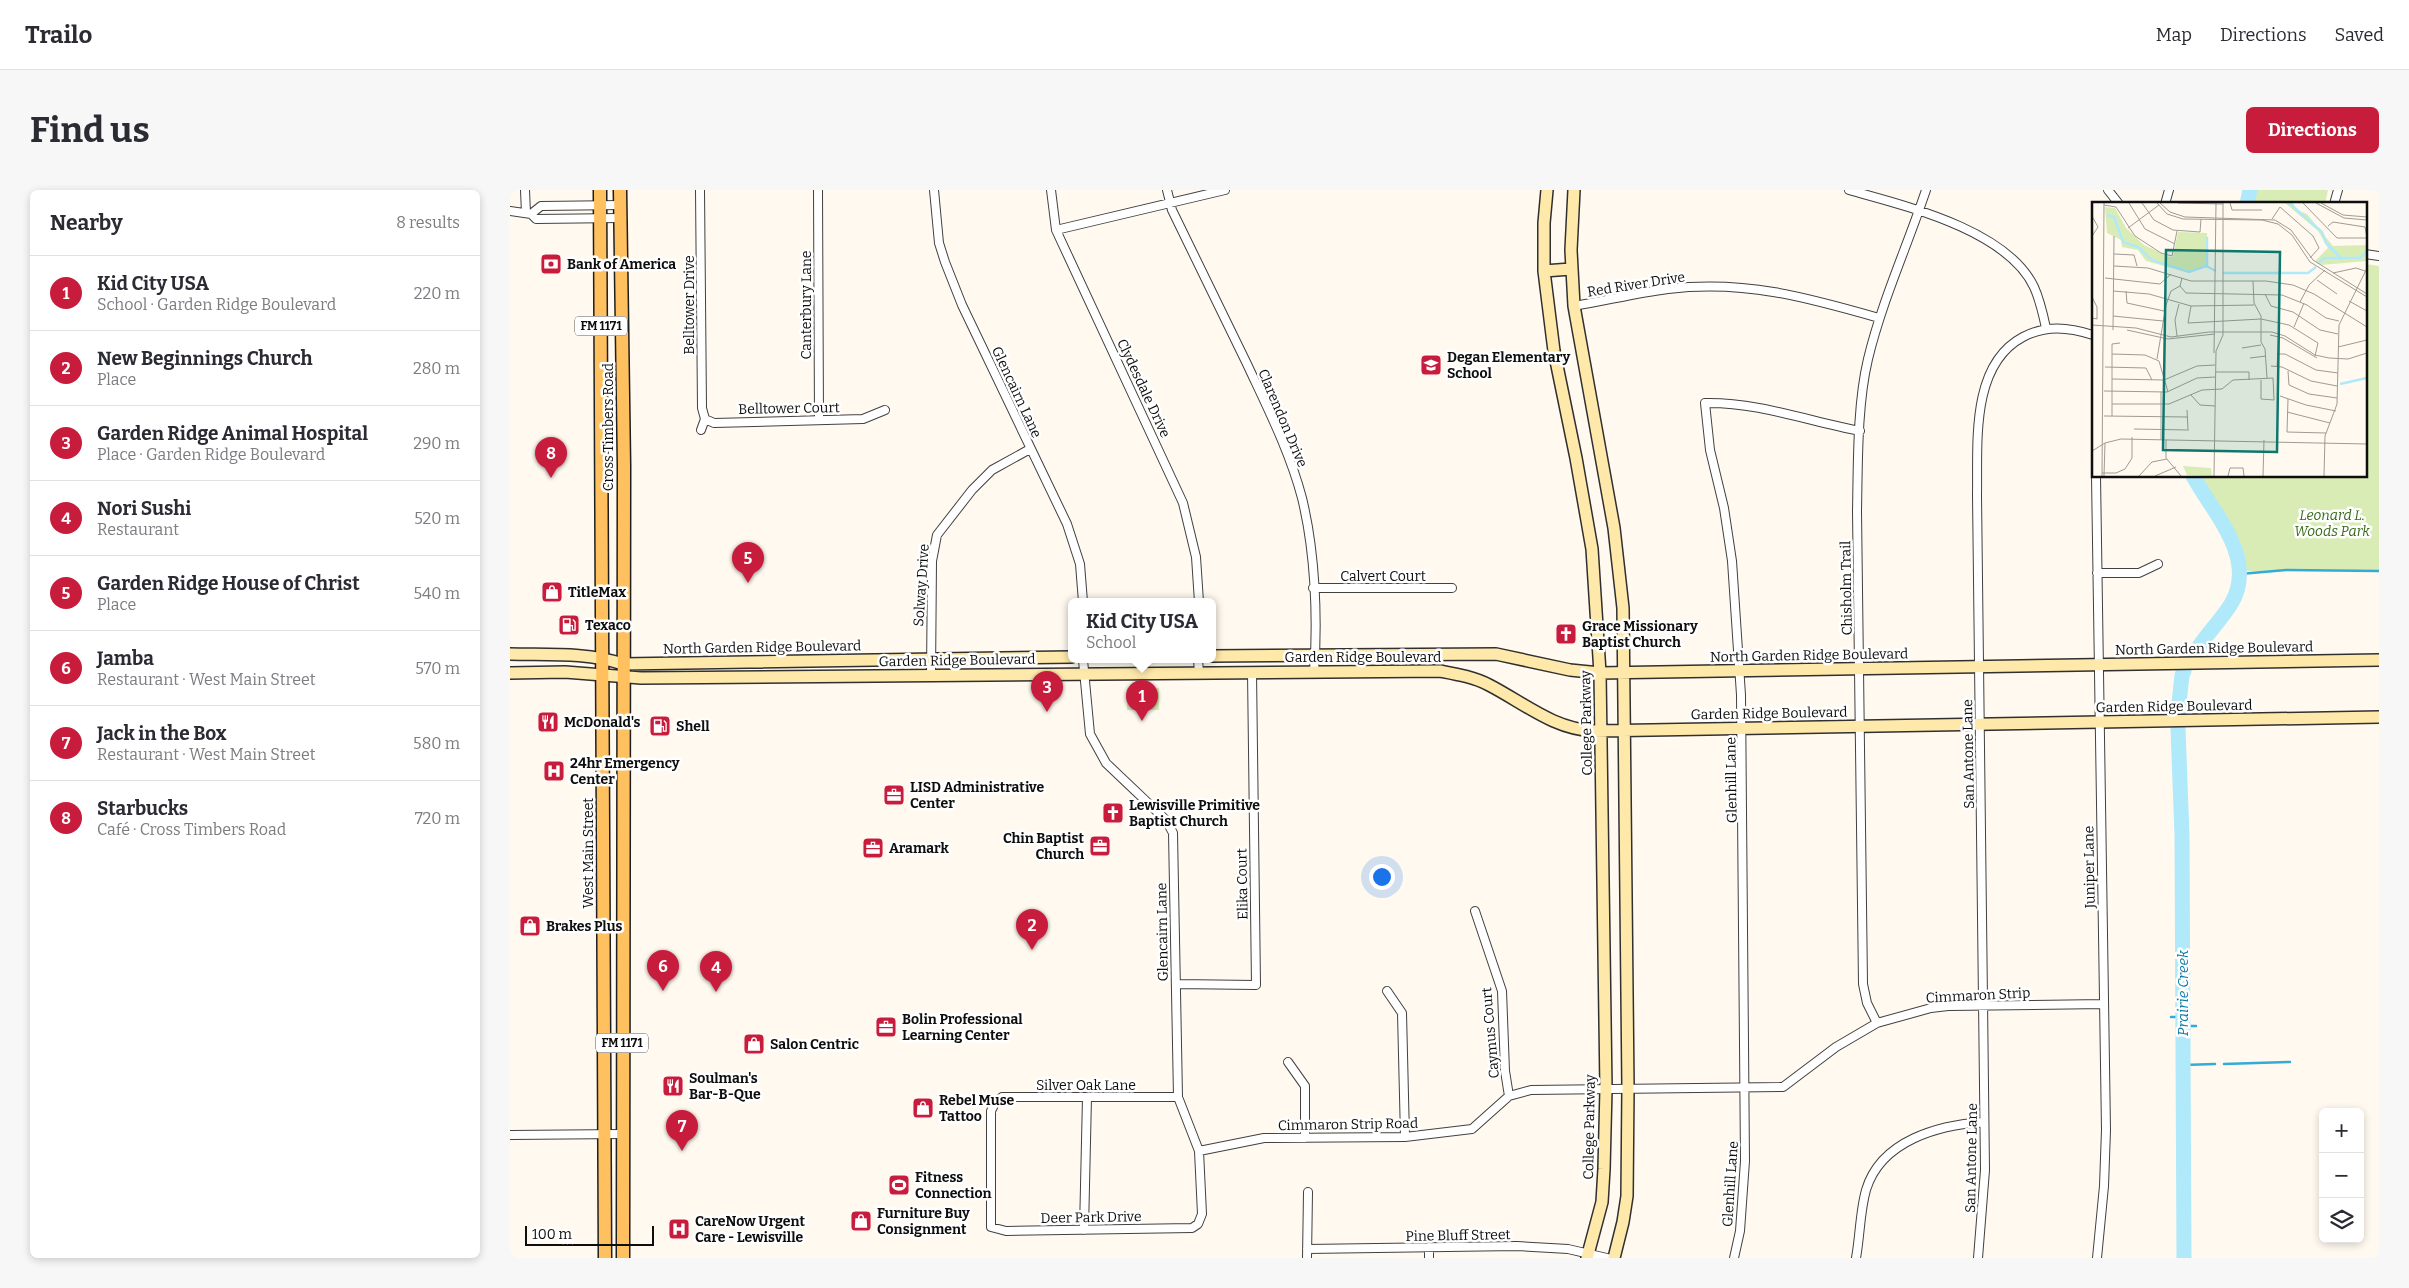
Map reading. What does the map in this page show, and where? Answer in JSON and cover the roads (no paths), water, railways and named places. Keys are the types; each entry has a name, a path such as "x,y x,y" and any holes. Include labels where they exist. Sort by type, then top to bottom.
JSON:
{"main road":[{"name":"Cross Timbers Road","path":"600,190 603,657"},
{"name":"Cross Timbers Road","path":"620,190 624,496 623,664"},
{"name":"College Parkway","path":"1547,190 1544,223 1544,271 1554,351 1592,549 1600,673 1606,1089 1602,1202 1588,1256"},
{"path":"1574,190 1571,269 1574,306 1614,528 1623,608 1628,1088 1627,1196 1614,1258"},
{"path":"1544,271 1571,269"},
{"path":"602,382 623,381"},
{"path":"602,496 624,496"},
{"name":"North Garden Ridge Boulevard","path":"510,654 603,657 623,664 1068,657"},
{"name":"North Garden Ridge Boulevard","path":"1216,656 1496,654 1570,670 1600,673 2379,660"},
{"name":"West Main Street","path":"603,657 605,1258"},
{"path":"831,677 832,661"},
{"name":"FM 1171","path":"623,664 623,1258"},
{"name":"Garden Ridge Boulevard","path":"510,673 565,672 623,678 1440,671 1487,684 1550,721 1582,730 2379,717"},
{"path":"604,904 623,903"}],"street":[{"path":"525,190 528,214"},
{"name":"Belltower Drive","path":"700,190 702,408 705,419"},
{"name":"Canterbury Lane","path":"818,190 820,420"},
{"name":"Glencairn Lane","path":"934,190 939,243 945,262 962,305 1067,524 1077,552 1083,598"},
{"name":"Clydesdale Drive","path":"1051,190 1056,230 1184,503 1196,557 1199,598"},
{"name":"Clarendon Drive","path":"1167,190 1171,203 1288,457 1306,518 1313,588 1314,672"},
{"path":"1056,230 1225,190"},
{"path":"1849,190 1974,232 1994,243 2033,286 2046,328"},
{"name":"Chisholm Trail","path":"1877,1023 1867,1003 1863,984 1857,511 1860,431 1868,362 1879,318 1926,190"},
{"path":"2108,190 2117,202"},
{"path":"528,214 541,206 600,206 621,212"},
{"path":"510,211 528,214 536,218 600,219 621,212"},
{"path":"2366,254 2379,256"},
{"name":"Red River Drive","path":"1574,306 1669,289 1729,287 1789,293 1879,318"},
{"name":"San Antone Lane","path":"1978,1258 1985,1170 1978,448 1986,385 1992,367 2003,352 2017,340 2046,328 2074,329 2092,334"},
{"name":"Glenhill Lane","path":"1734,1258 1744,1186 1746,1088 1742,728 1732,561 1724,508 1710,450 1705,402 1739,403 1758,406 1814,422 1860,431"},
{"name":"Belltower Court","path":"705,419 714,423 863,419 884,410"},
{"path":"700,430 705,419"},
{"name":"Solway Drive","path":"931,676 932,561 937,535 972,490 992,470 1030,449"},
{"name":"Juniper Lane","path":"2096,478 2106,1139 2104,1186 2097,1258"},
{"path":"2098,574 2139,573 2158,564"},
{"name":"Calvert Court","path":"1313,588 1452,588"},
{"name":"Glencairn Lane","path":"1083,663 1090,734 1106,763 1166,820 1173,833 1178,1097 1199,1151 1202,1214 1198,1224 1192,1228"},
{"path":"1198,663 1198,672"},
{"name":"Elika Court","path":"1176,984 1256,985 1252,672"},
{"name":"Caymus Court","path":"1475,911 1502,991 1505,1071 1509,1096"},
{"path":"1387,991 1402,1013 1405,1137"},
{"name":"Cimmaron Strip","path":"1606,1089 1783,1087 1836,1047 1877,1023 1931,1008 2104,1004"},
{"path":"1288,1062 1305,1086 1305,1138"},
{"name":"Cimmaron Strip Road","path":"1199,1151 1264,1138 1405,1137 1472,1129 1509,1096 1531,1090 1606,1089"},
{"name":"Silver Oak Lane","path":"991,1227 991,1111 1002,1097 1178,1097"},
{"path":"1084,1230 1087,1097"},
{"path":"1856,1258 1866,1192 1877,1168 1895,1150 1930,1130 1960,1124 1984,1122"},
{"path":"510,1136 622,1134"},
{"path":"1307,1258 1308,1192"},
{"name":"Deer Park Drive","path":"991,1227 1006,1231 1192,1228"},
{"path":"1429,1247 1429,1258"},
{"name":"Pine Bluff Street","path":"1308,1249 1429,1247 1552,1248 1588,1256 1608,1258"}],"waterway":[{"name":"Prairie Creek","path":"2247,202 2250,190"},
{"name":"Prairie Creek","path":"2193,656 2231,604 2238,587 2239,570 2230,537 2194,478"},
{"path":"2240,574 2286,570 2379,571"},
{"name":"Prairie Creek","path":"2178,713 2184,671"},
{"name":"Prairie Creek","path":"2178,728 2182,836 2184,1258"},
{"path":"2171,1017 2183,1017"},
{"path":"2183,1026 2196,1026"},
{"path":"2224,1064 2290,1062"},
{"path":"2183,1065 2215,1064"}],"place":[{"name":"Bank of America","path":"551,264"},
{"name":"Degan Elementary School","path":"1431,365"},
{"name":"Starbucks","path":"551,478"},
{"name":"Garden Ridge House of Christ","path":"748,583"},
{"name":"TitleMax","path":"552,592"},
{"name":"Texaco","path":"569,625"},
{"name":"Grace Missionary Baptist Church","path":"1566,634"},
{"name":"Garden Ridge Animal Hospital","path":"1047,712"},
{"name":"Kid City USA","path":"1142,721"},
{"name":"McDonald's","path":"548,722"},
{"name":"Shell","path":"660,726"},
{"name":"24hr Emergency Center","path":"554,771"},
{"name":"LISD Administrative Center","path":"894,795"},
{"name":"Lewisville Primitive Baptist Church","path":"1113,813"},
{"name":"Chin Baptist Church","path":"1100,846"},
{"name":"Aramark","path":"873,848"},
{"name":"Brakes Plus","path":"530,926"},
{"name":"New Beginnings Church","path":"1032,950"},
{"name":"Jamba","path":"663,991"},
{"name":"Nori Sushi","path":"716,992"},
{"name":"Bolin Professional Learning Center","path":"886,1027"},
{"name":"Salon Centric","path":"754,1044"},
{"name":"Soulman's Bar-B-Que","path":"673,1086"},
{"name":"Rebel Muse Tattoo","path":"923,1108"},
{"name":"Jack in the Box","path":"682,1151"},
{"name":"Fitness Connection","path":"899,1185"},
{"name":"Furniture Buy Consignment","path":"861,1221"},
{"name":"CareNow Urgent Care - Lewisville","path":"679,1229"}],"park label":[{"name":"Leonard L. Woods Park","path":"2332,524"}]}
